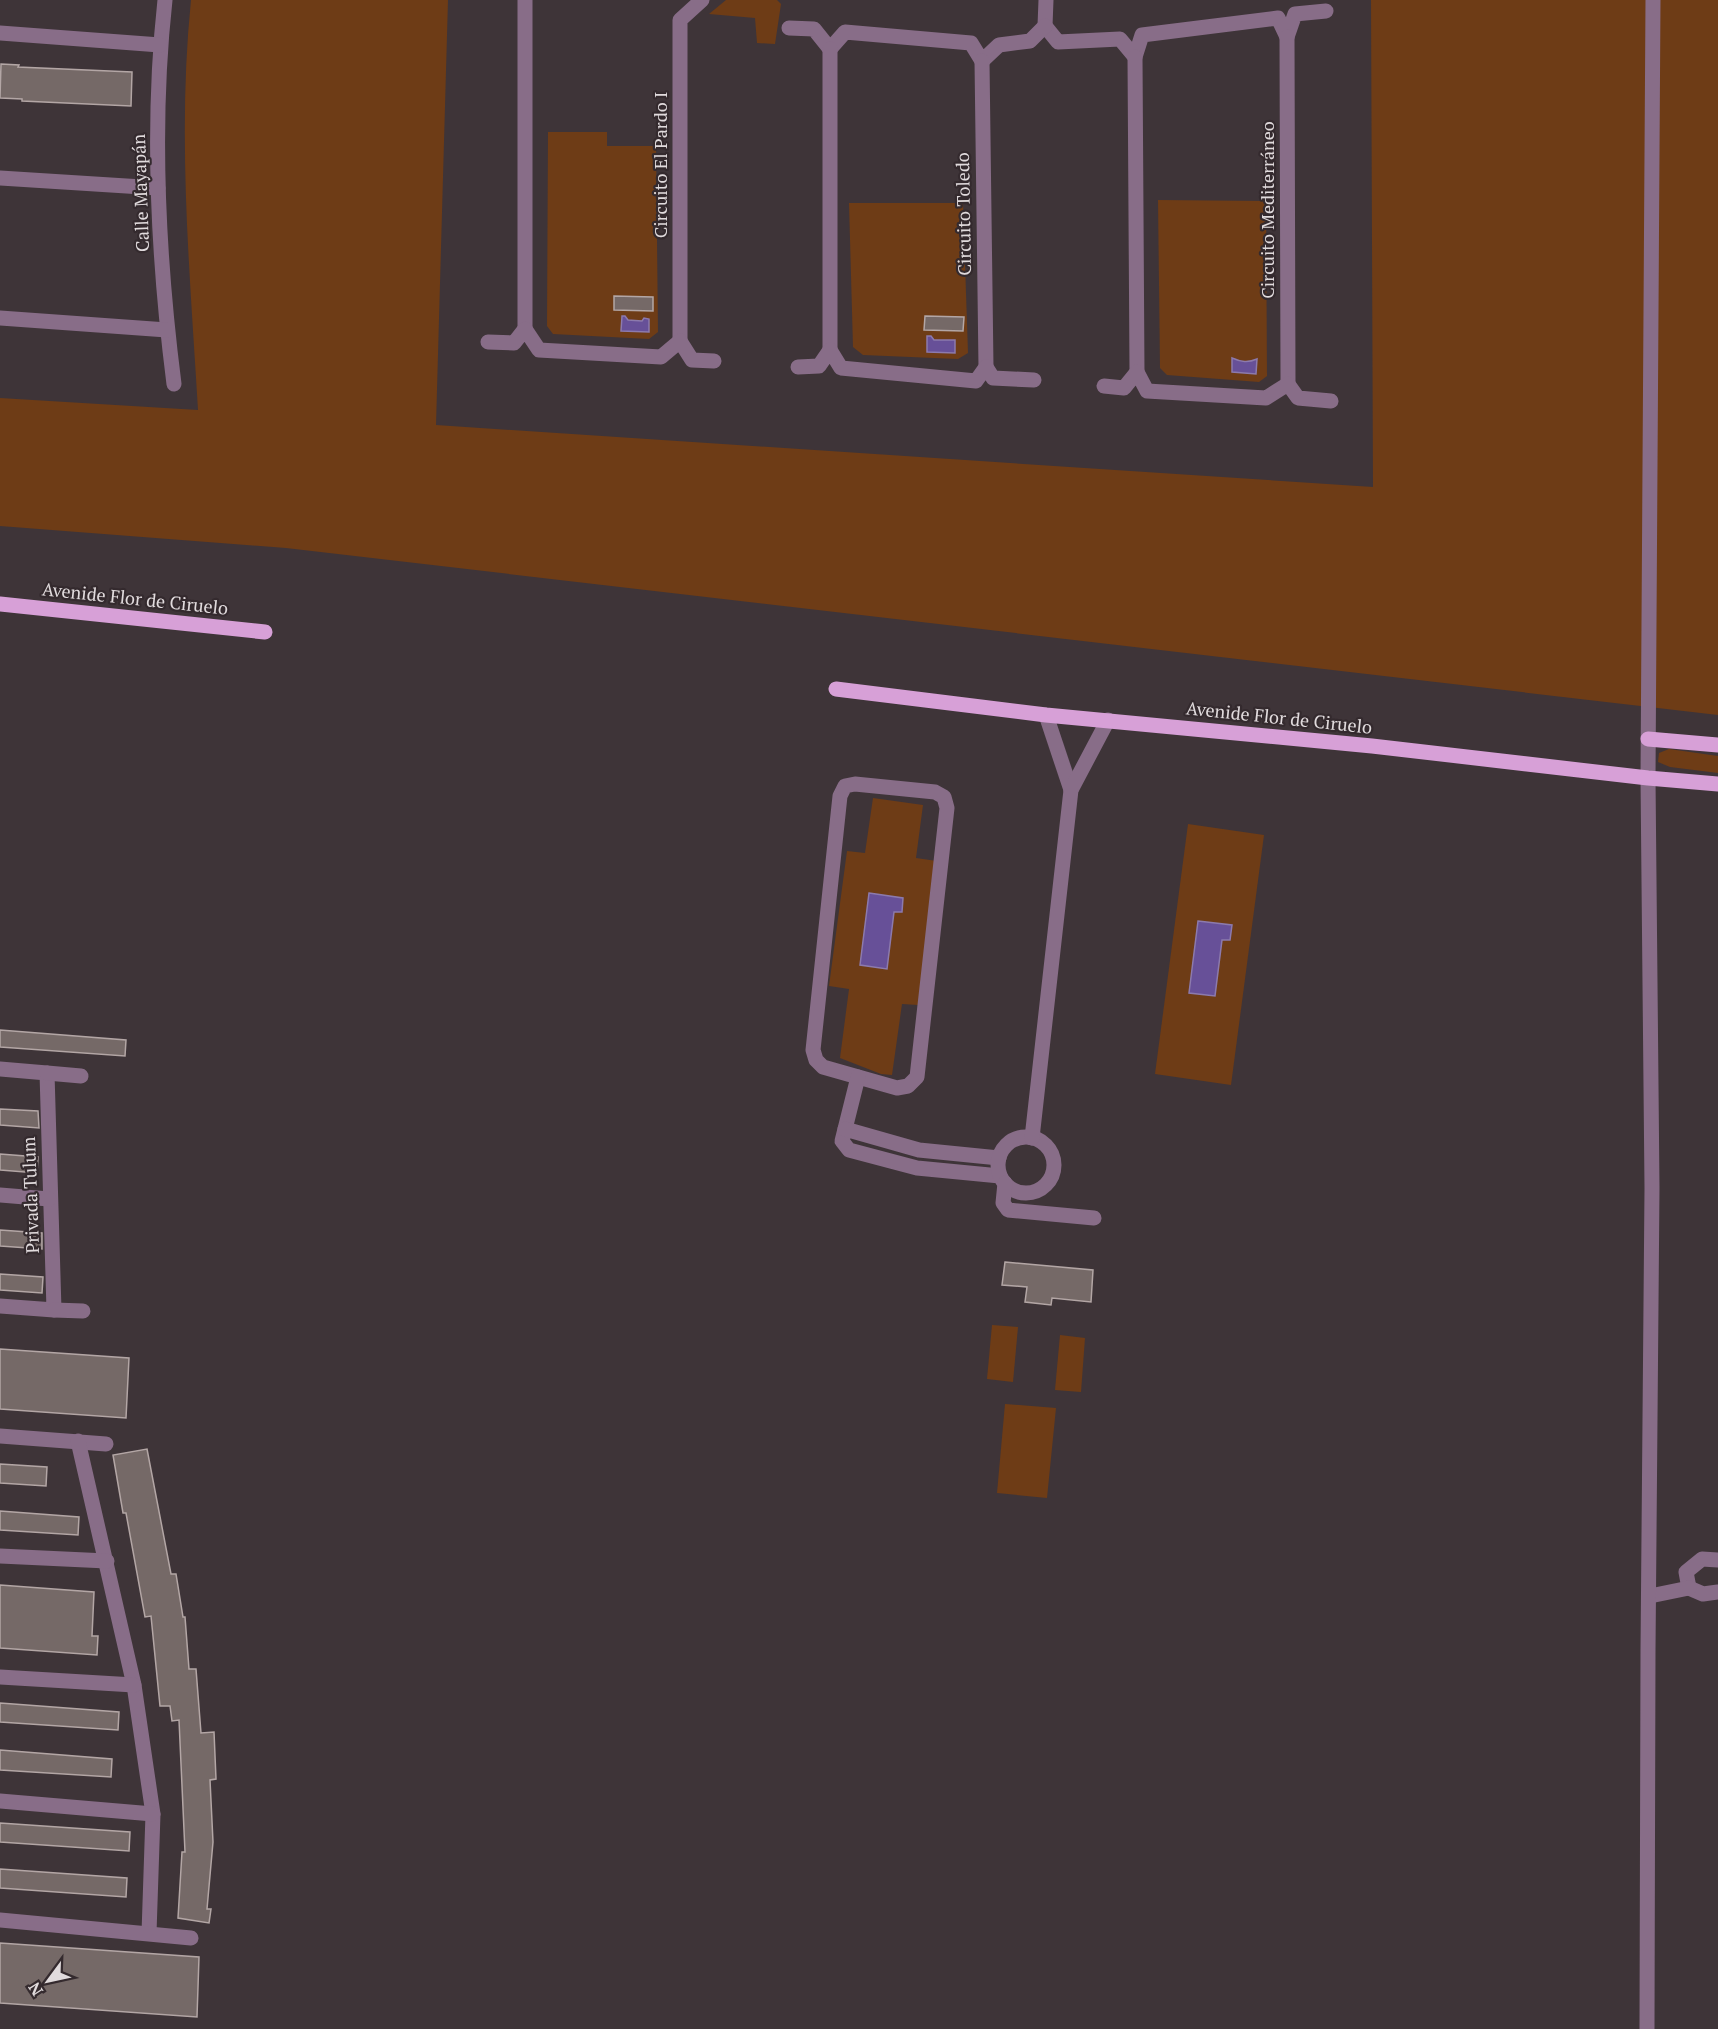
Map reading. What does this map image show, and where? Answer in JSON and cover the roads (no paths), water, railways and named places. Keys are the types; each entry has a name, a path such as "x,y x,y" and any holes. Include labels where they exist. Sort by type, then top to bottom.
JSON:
{"main road":[{"name":"Avenide Flor de Ciruelo","path":"0,604 265,632"},
{"name":"Avenide Flor de Ciruelo","path":"836,689 1046,715 1372,746 1718,784"},
{"path":"1648,739 1718,745"}],"street":[{"name":"Calle Mayapán","path":"165,0 153,44 158,188 167,330 174,384"},
{"path":"525,0 525,329 539,350 661,357 680,341 692,360 714,361"},
{"name":"Circuito El Pardo I","path":"680,341 680,20 702,0"},
{"path":"1046,0 1045,26 1058,42 1120,39 1135,57"},
{"path":"1647,2029 1652,1188 1648,739 1653,0"},
{"path":"1287,37 1295,14 1326,11"},
{"path":"1287,37 1278,18 1142,35 1135,57 1137,372 1147,391 1266,398 1287,384 1298,398 1331,401"},
{"path":"830,49 845,32 971,43 982,61 999,45 1030,41 1045,26"},
{"path":"789,28 814,29 830,49 830,350 841,368 976,381 986,367 993,378 1034,380"},
{"path":"0,33 153,44"},
{"name":"Circuito Mediterráneo","path":"1287,37 1287,384"},
{"name":"Circuito Toledo","path":"982,61 986,367"},
{"path":"0,178 158,188"},
{"path":"0,318 167,330"},
{"path":"488,342 514,344 525,329"},
{"path":"798,366 819,366 830,350"},
{"path":"1104,386 1124,388 1137,372"},
{"path":"1046,715 1071,790"},
{"path":"1032,1138 1071,790 1108,720"},
{"path":"855,784 935,792 944,797 947,808 917,1077 908,1086 897,1088 858,1077 823,1067 816,1060 813,1050 840,796 845,786 855,784"},
{"path":"0,1069 81,1076"},
{"name":"Privada Tulum","path":"47,1073 54,1310"},
{"path":"858,1077 842,1140 849,1150 917,1168 1003,1180 1020,1193 1028,1193 1044,1187 1053,1172 1052,1155 1041,1141 1032,1138 1015,1139 1008,1144 999,1158 1003,1180 1003,1203 1008,1210 1094,1218"},
{"path":"844,1129 919,1150 999,1158"},
{"path":"0,1195 49,1198"},
{"path":"0,1306 83,1311"},
{"path":"0,1436 106,1444"},
{"path":"78,1442 134,1685 153,1814 148,1933"},
{"path":"0,1556 107,1561"},
{"path":"1689,1588 1686,1572 1702,1559 1718,1560"},
{"path":"1650,1596 1689,1588 1703,1594 1718,1592"},
{"path":"0,1677 134,1685"},
{"path":"0,1802 153,1814"},
{"path":"0,1920 191,1938"}]}
